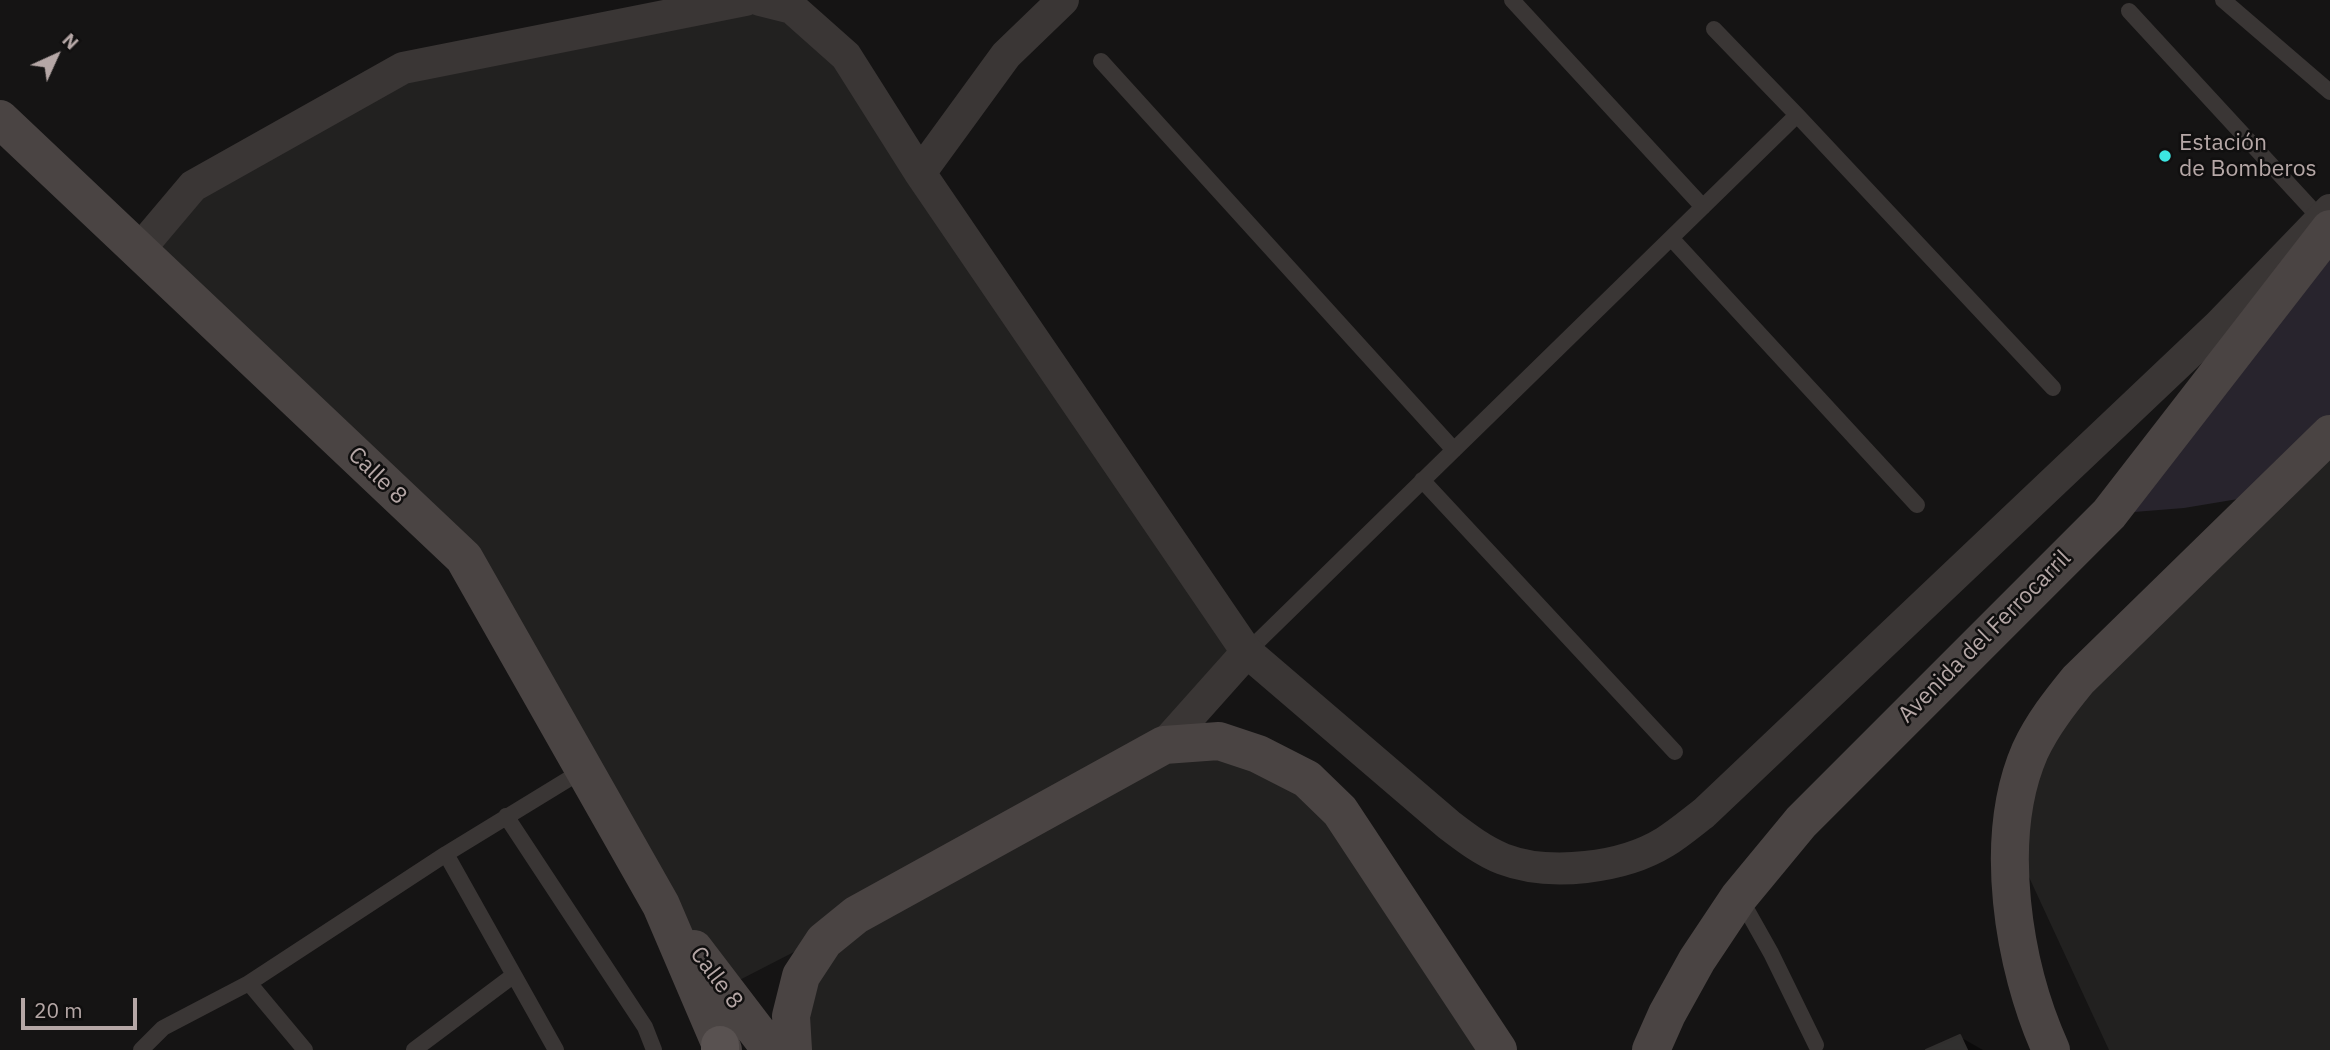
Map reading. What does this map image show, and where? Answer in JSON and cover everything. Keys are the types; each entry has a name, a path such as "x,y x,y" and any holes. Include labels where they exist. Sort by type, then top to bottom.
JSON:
{"street":[{"path":"139,250 192,186 403,68 745,0"},
{"path":"760,0 792,8 846,56 920,173 1247,652 1448,825 1478,847 1505,860 1560,868 1594,866 1630,859 1664,843 1704,813 2327,219"},
{"path":"920,173 1006,55 1063,0"},
{"name":"Calle 8","path":"0,119 464,558 661,905 721,1048"},
{"name":"Avenida del Ferrocarril","path":"1651,1050 1667,1014 1697,960 1739,897 1801,822 2109,514 2327,219"},
{"path":"2051,1050 2028,986 2017,942 2012,884 2010,836 2030,751 2051,714 2078,680 2330,434"},
{"path":"793,1050 791,1016 801,976 824,941 856,915 1164,745 1247,652"},
{"path":"1164,745 1219,741 1258,754 1307,779 1340,811 1498,1050"},
{"name":"Calle 8","path":"661,905 771,1050"}],"lane":[{"path":"1512,0 1703,207"},
{"path":"2223,0 2330,92"},
{"path":"2129,11 2327,219"},
{"path":"1714,29 2053,388"},
{"path":"1101,61 1454,450"},
{"path":"1247,652 1797,115"},
{"path":"1671,238 1917,505"},
{"path":"1423,480 1675,752"},
{"path":"141,1050 163,1027 249,983 446,854 585,769"},
{"path":"506,817 645,1027 654,1050"},
{"path":"446,854 556,1050"},
{"path":"1739,897 1771,953 1816,1045"},
{"path":"414,1050 514,975"},
{"path":"249,983 305,1050"}],"shaded area":[{"path":"745,0 846,56 1247,652 1164,744 1307,780 1498,1050 793,1050 791,1016 849,919 792,953 724,988 464,558 139,250 193,186 403,68"},
{"path":"2330,229 2330,434 2268,494 2184,508 2109,514"},
{"path":"2330,434 2330,1050 2109,1050 2010,836 2030,752"}],"building":[{"path":"1960,1035 1967,1050 1926,1050"}],"place":[{"name":"Estación de Bomberos","path":"2165,156"}]}
